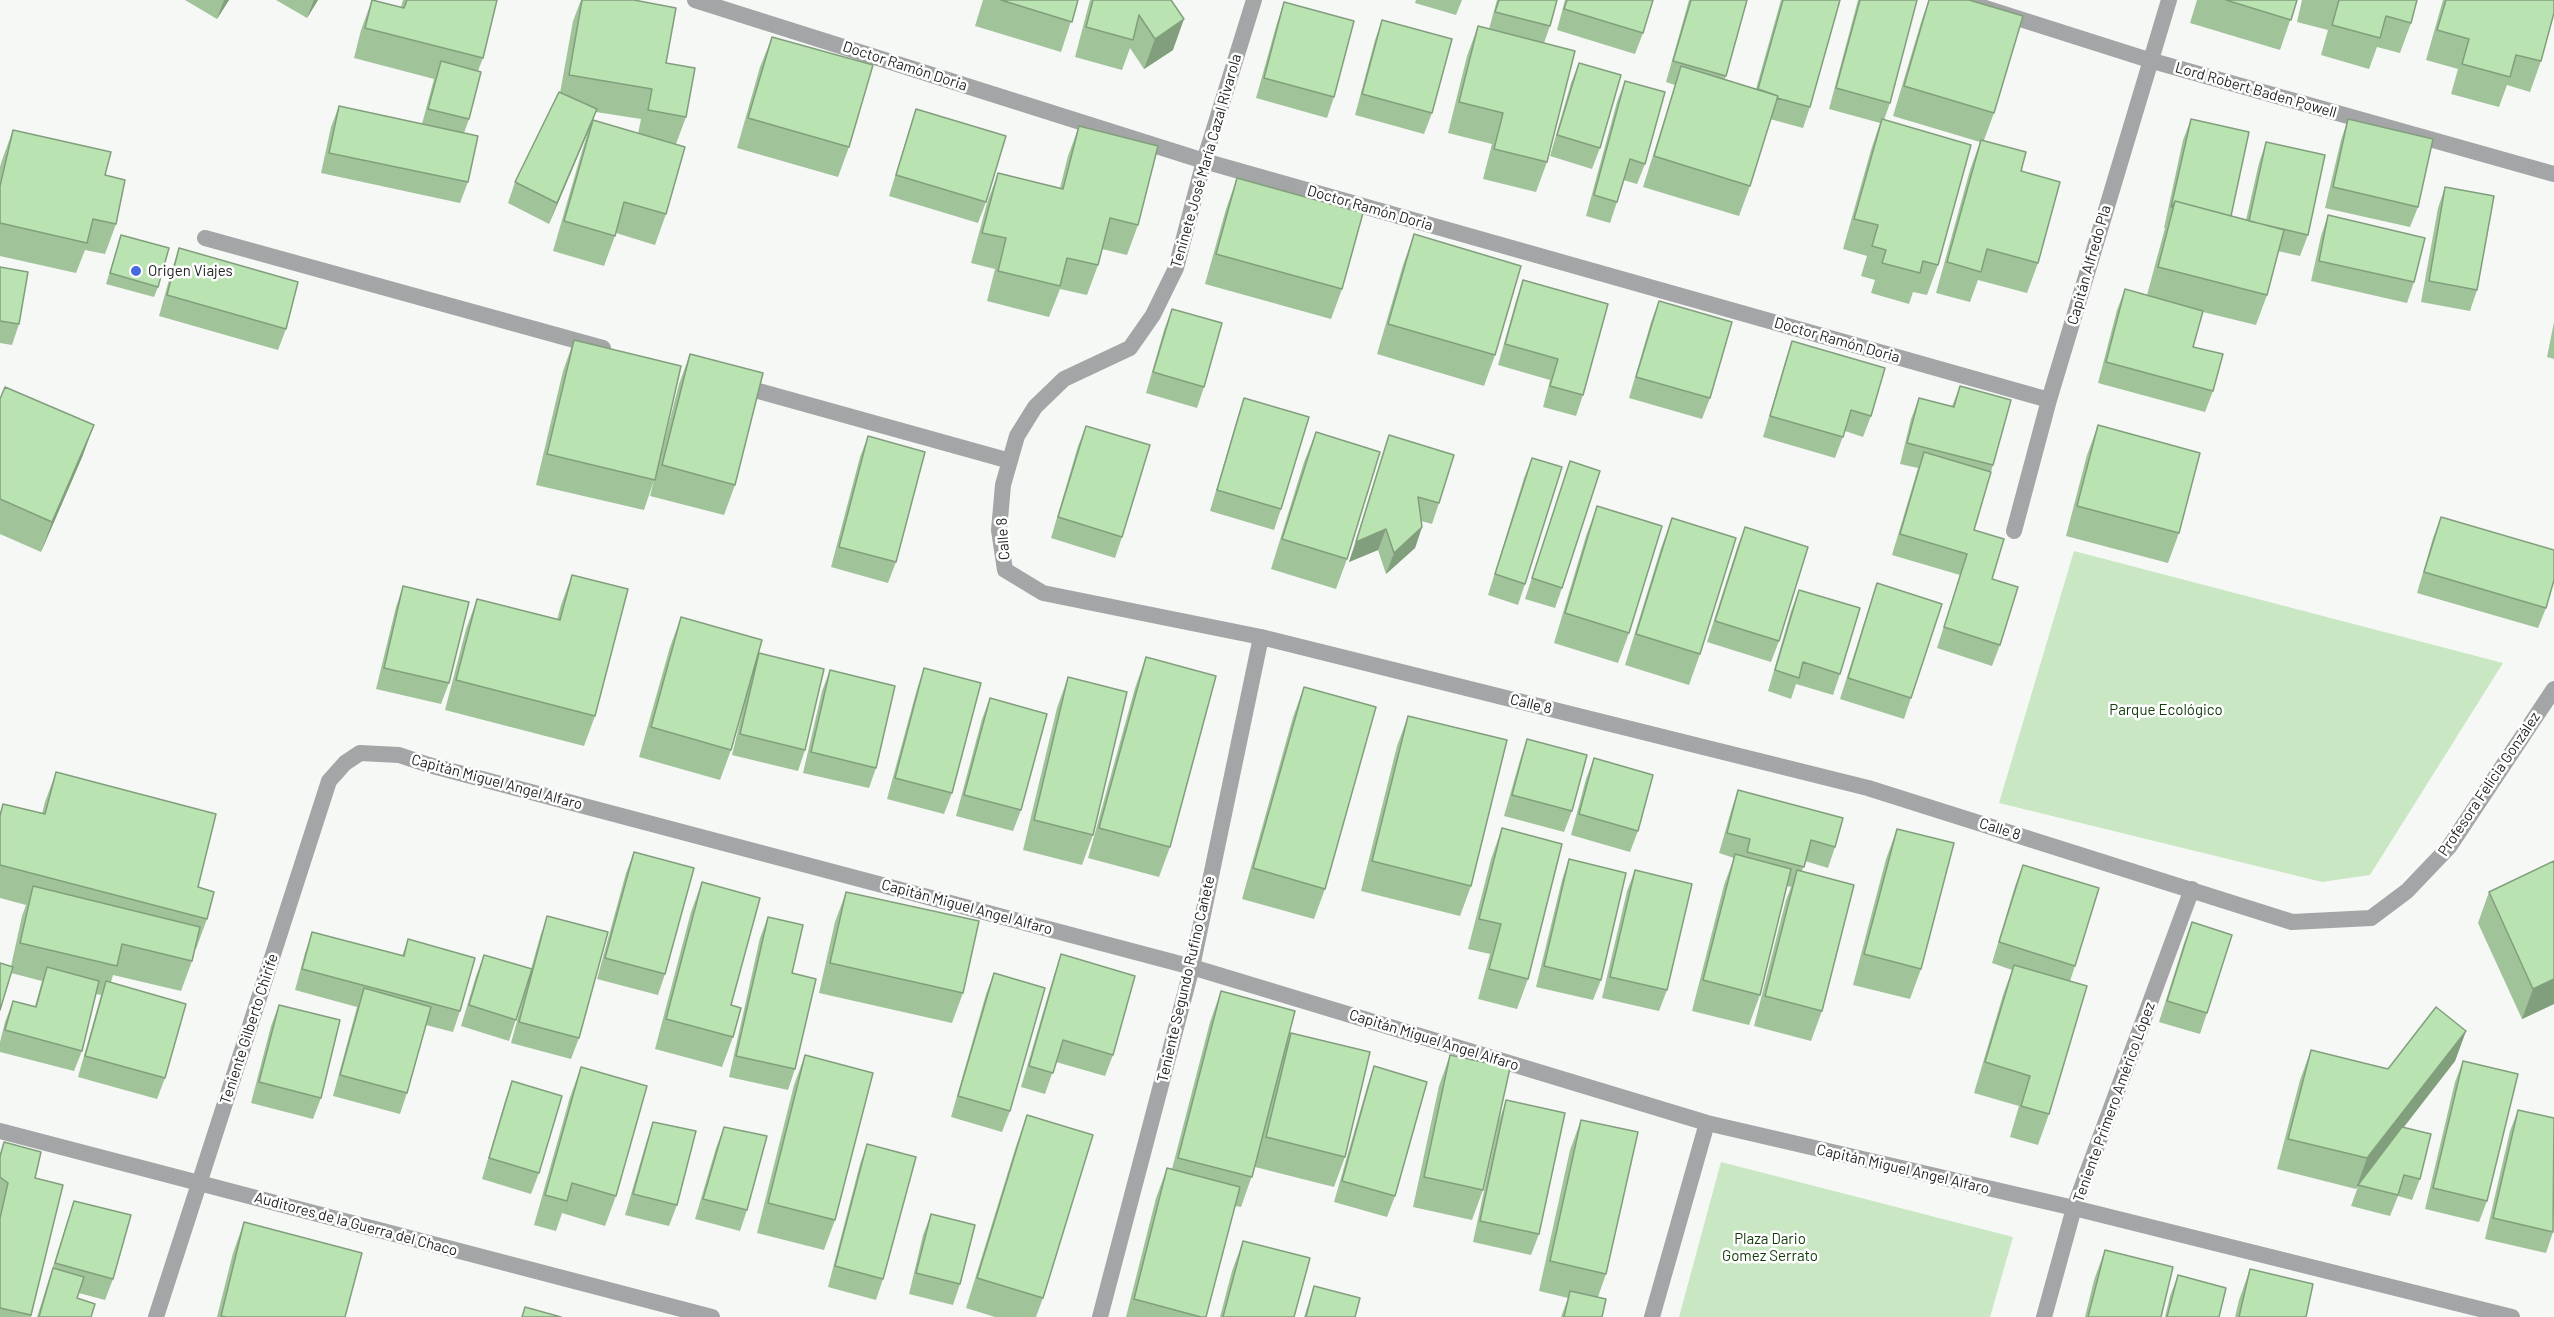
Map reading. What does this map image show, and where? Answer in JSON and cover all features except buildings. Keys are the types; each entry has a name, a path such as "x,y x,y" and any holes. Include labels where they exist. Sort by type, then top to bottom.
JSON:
{"street":[{"name":"Doctor Ramón Doria","path":"695,0 1204,161 2049,400"},
{"name":"Teninete José María Cazal Rivarola","path":"1130,348 1153,315 1176,268 1204,161 1254,0"},
{"name":"Lord Robert Baden Powell","path":"1960,0 2150,60 2554,174"},
{"name":"Capitán Alfredo Pla","path":"2014,531 2049,400 2169,0"},
{"path":"204,238 619,352"},
{"name":"Calle 8","path":"1130,348 1065,379 1035,407 1017,436 1003,485 999,530 1005,570 1043,593 1261,638 1868,788 2292,922 2328,921"},
{"path":"722,381 1010,461"},
{"name":"Teniente Segundo Rufino Cañete","path":"1100,1317 1192,967 1261,638"},
{"name":"Profesora Felicia González","path":"2328,921 2371,918 2407,891 2449,847 2554,689"},
{"name":"Capitán Miguel Angel Alfaro","path":"360,753 399,755 429,765 1192,967 1707,1123 2074,1208 2512,1317"},
{"name":"Teniente Gilberto Chirife","path":"156,1317 329,781 345,764 360,753"},
{"name":"Teniente Primero Américo López","path":"2044,1317 2074,1208 2192,889"},
{"path":"1652,1317 1707,1123"},
{"name":"Auditores de la Guerra del Chaco","path":"0,1131 712,1317"}],"green space":[{"name":"Parque Ecológico","path":"2074,551 2503,663 2370,875 2322,882 1999,803"},
{"name":"Plaza Dario Gomez Serrato","path":"1721,1162 2013,1237 1990,1317 1679,1317"}],"place":[{"name":"Origen Viajes","path":"136,271"}]}
